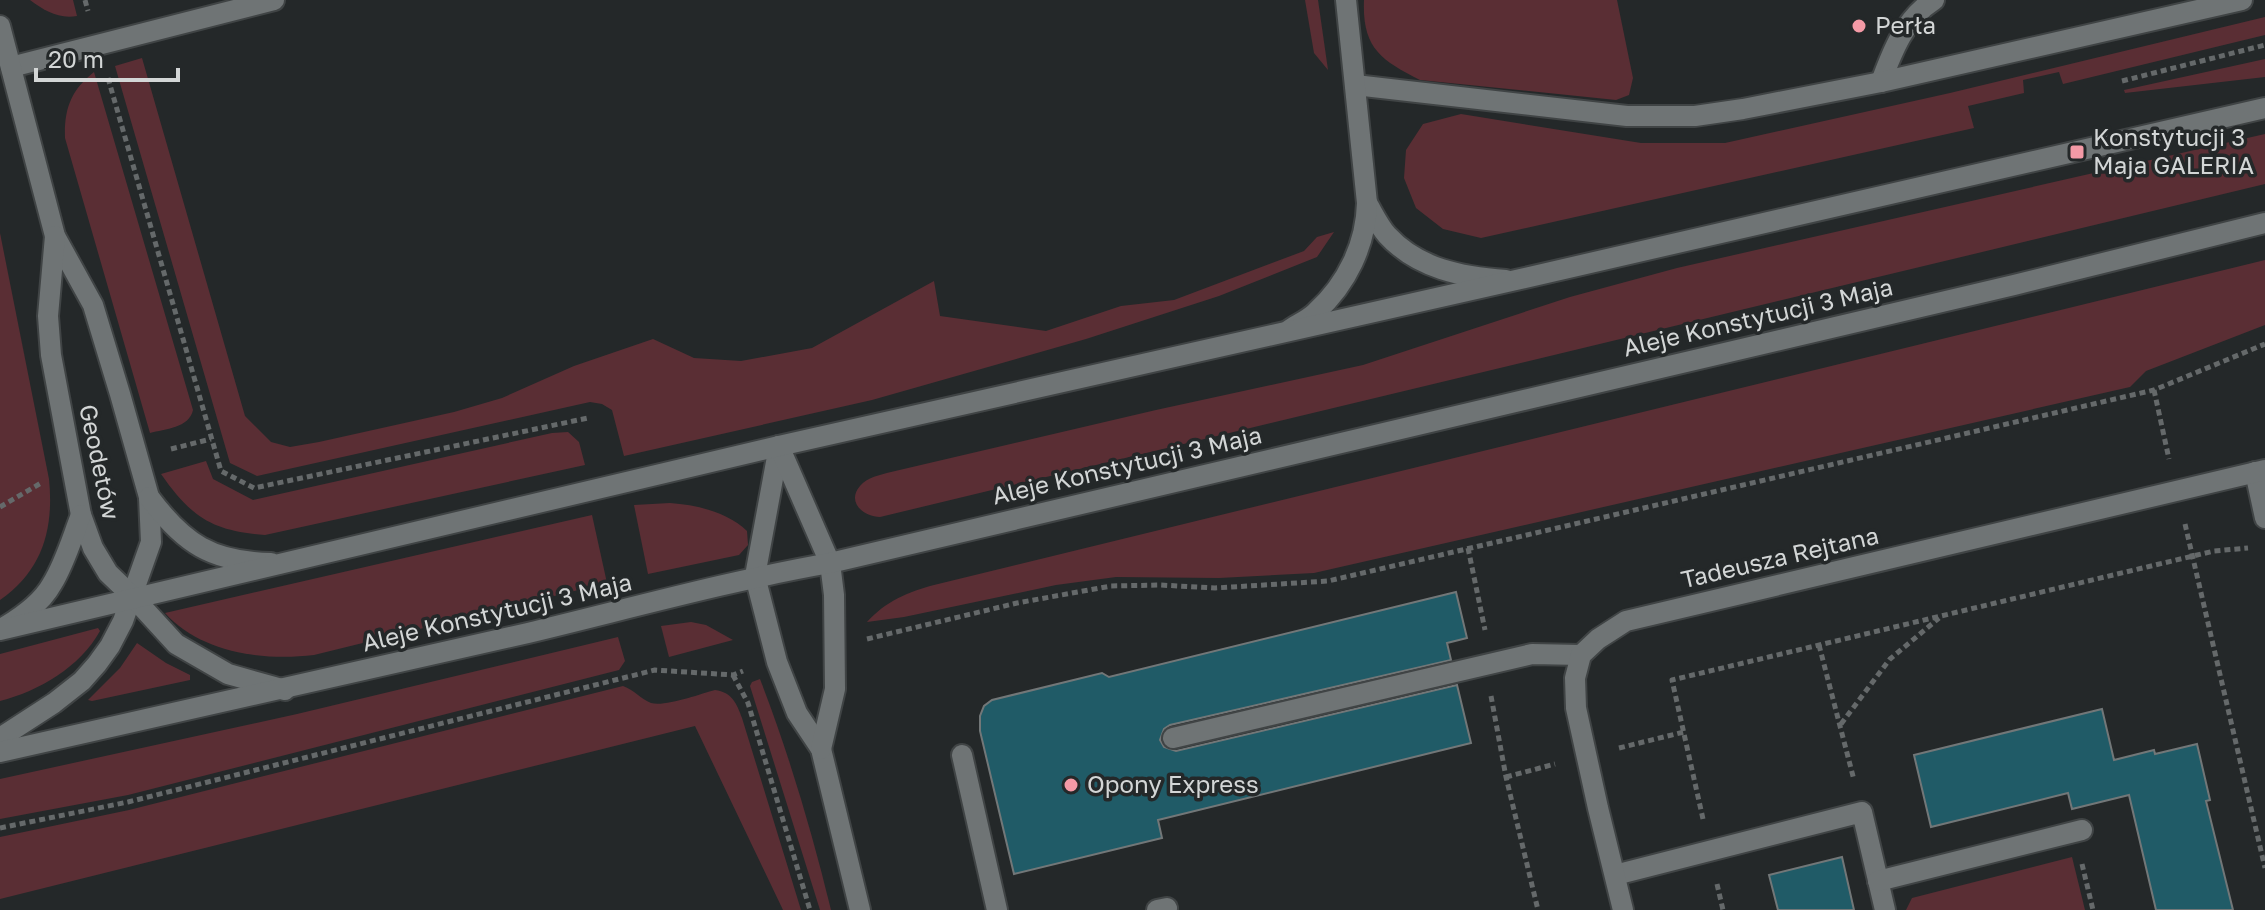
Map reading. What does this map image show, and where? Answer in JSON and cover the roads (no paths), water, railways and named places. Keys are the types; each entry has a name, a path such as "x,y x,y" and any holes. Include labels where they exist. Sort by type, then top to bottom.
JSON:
{"street":[{"path":"11,67 274,0"},
{"path":"1286,332 1314,314 1346,276 1366,222 1367,203 1346,0"},
{"path":"1881,82 1897,40 1926,5 1934,0"},
{"path":"1355,85 1533,107 1650,117 1719,114 1881,82 2242,0"},
{"name":"Geodetów","path":"0,26 55,236 93,305 149,497"},
{"path":"0,630 779,446 2265,108"},
{"path":"1367,203 1387,235 1420,261 1444,271 1475,278 1516,280"},
{"name":"Aleje Konstytucji 3 Maja","path":"0,752 285,690 639,607 755,576 830,563 2265,223"},
{"name":"Geodetów","path":"55,236 48,316 51,355 81,515 93,548 108,573 176,644 228,674 285,690"},
{"path":"779,446 830,563 834,595 835,689 821,749"},
{"path":"779,446 755,576 777,662 797,713 821,749 860,910"},
{"name":"Tadeusza Rejtana","path":"1581,655 1598,639 1626,621 2260,471 2265,518"},
{"path":"149,497 181,535 200,548 247,563 279,563"},
{"path":"0,738 82,681 110,646 133,597 151,542 149,497"},
{"path":"0,630 20,618 52,586 81,515"},
{"path":"1173,738 1487,663 1532,654 1581,655 1575,678 1576,708 1623,910"},
{"path":"962,755 997,910"},
{"path":"1615,875 1862,812 1885,910"},
{"path":"1878,881 2078,831"}],"place":[{"name":"Perła","path":"1859,26"},
{"name":"Konstytucji 3 Maja GALERIA","path":"2077,152"},
{"name":"Opony Express","path":"1071,785"}]}
